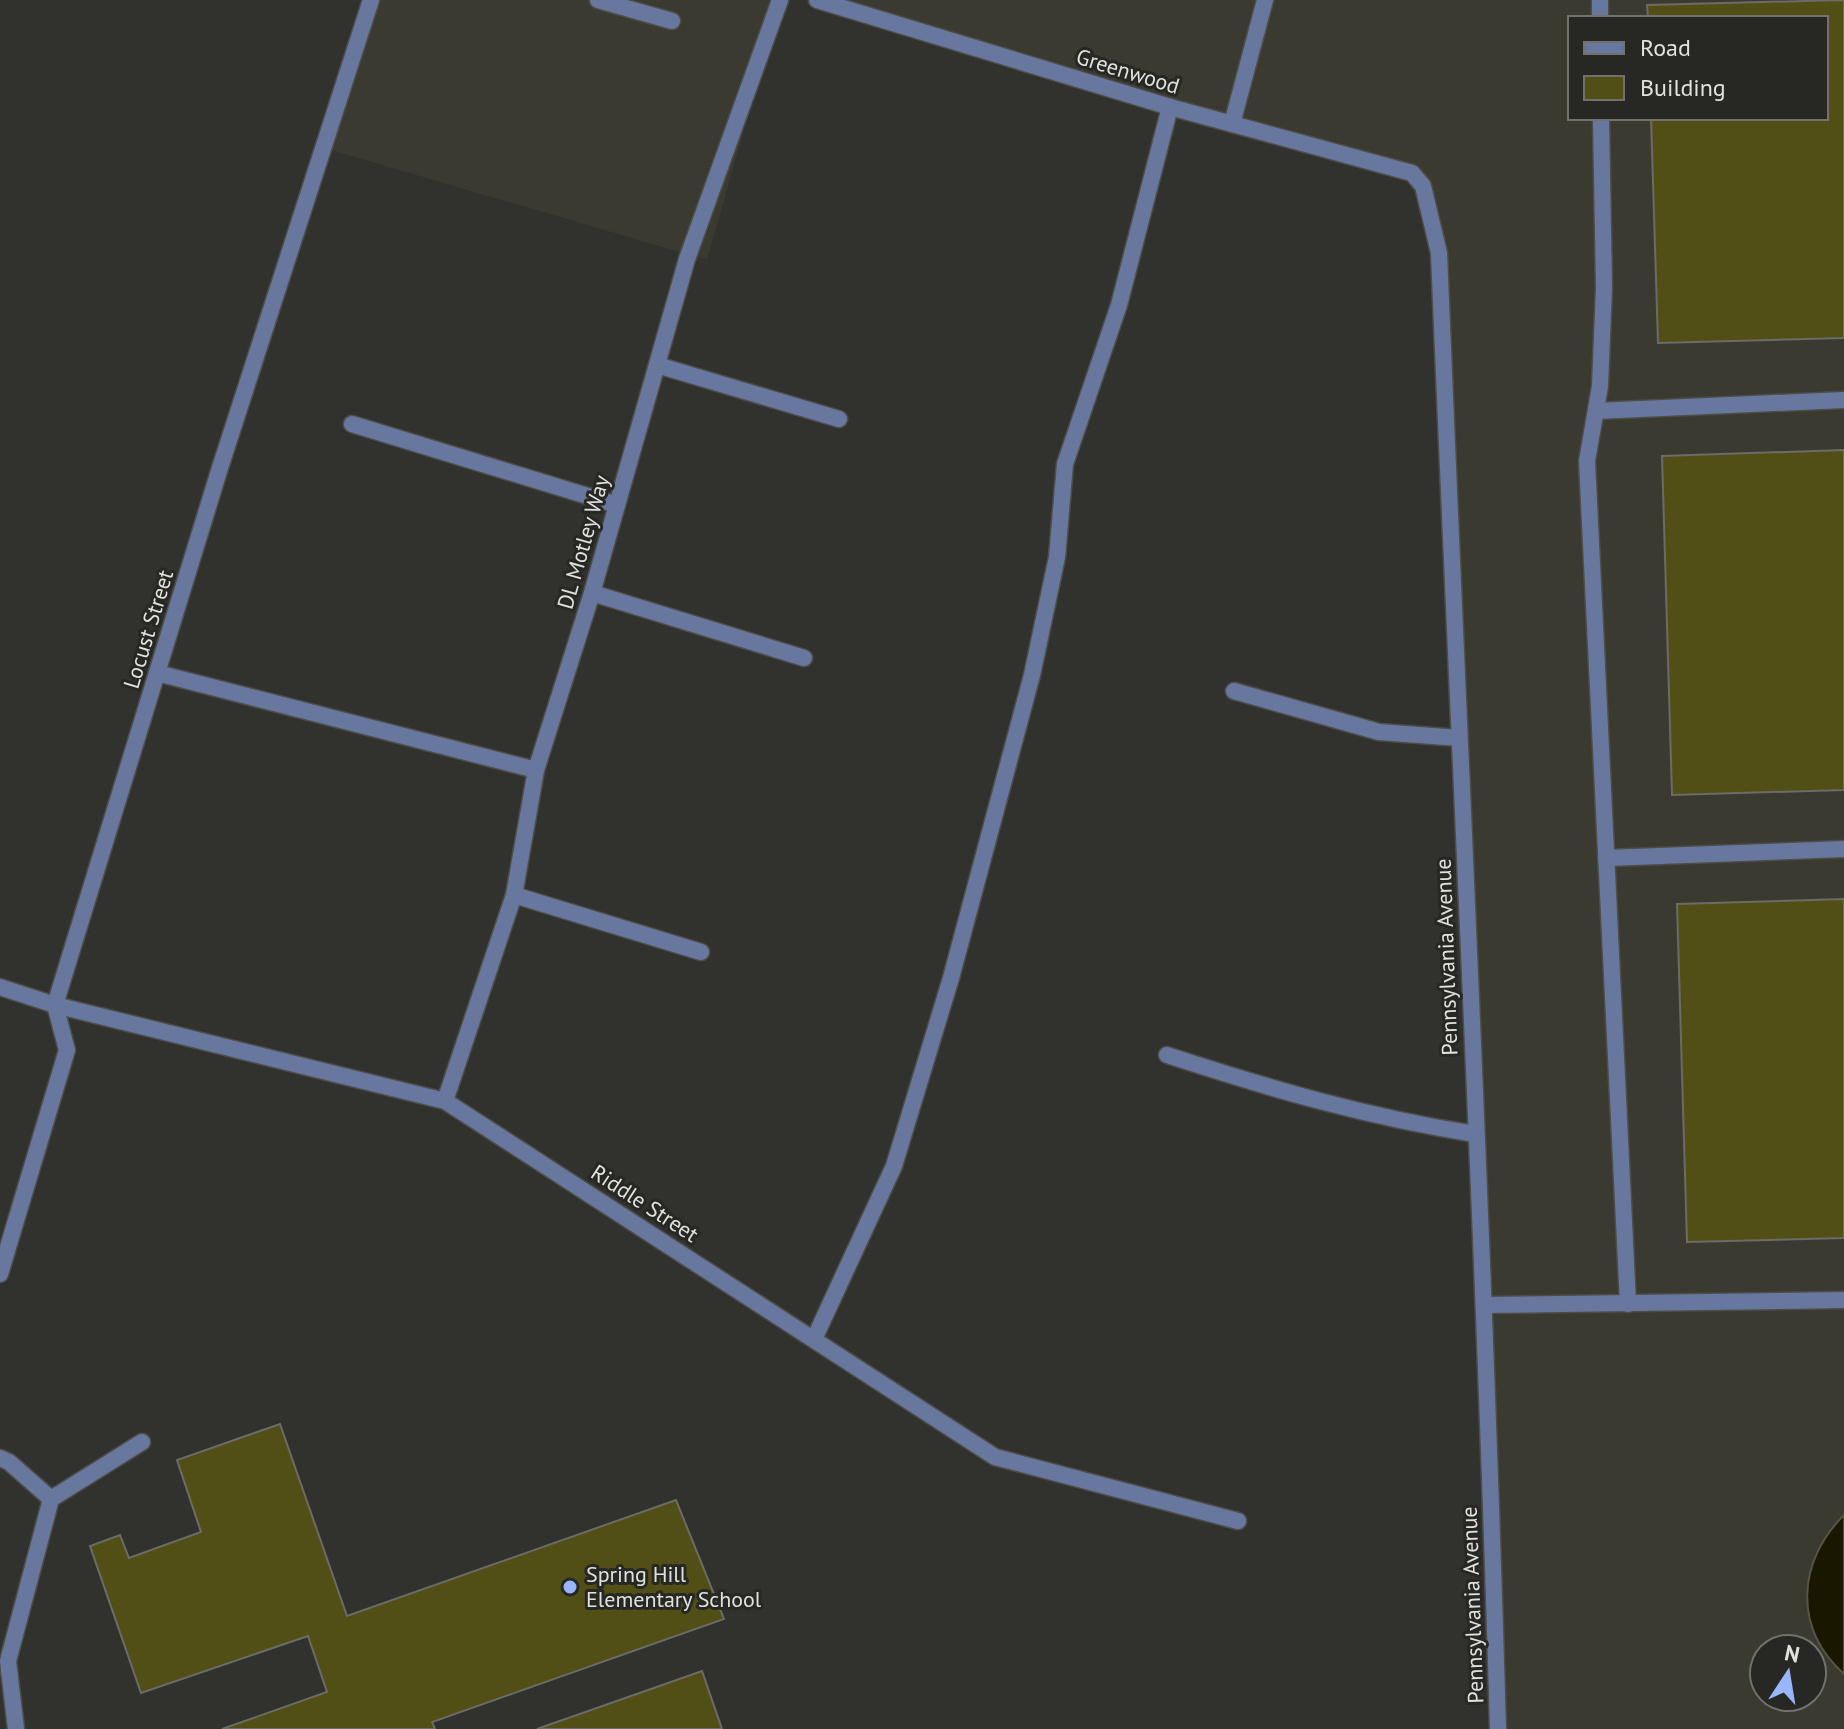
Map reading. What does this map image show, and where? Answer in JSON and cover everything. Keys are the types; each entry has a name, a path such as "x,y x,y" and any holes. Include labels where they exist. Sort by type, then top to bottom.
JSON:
{"street":[{"name":"Locust Street","path":"55,1005 371,0"},
{"path":"598,0 672,21"},
{"name":"DL Motley Way","path":"445,1101 514,895 536,770 592,593 687,259 780,0"},
{"name":"Greenwood","path":"817,0 1170,107 1412,173 1423,186"},
{"path":"1232,124 1265,0"},
{"path":"815,1337 894,1166 951,978 1032,675 1057,557 1065,464 1119,305 1170,107"},
{"path":"1601,120 1604,287 1596,411 1587,461 1628,1304"},
{"name":"Pennsylvania Avenue","path":"1423,186 1439,253 1475,1134 1486,1305 1498,1729"},
{"path":"657,365 839,419"},
{"path":"1596,411 1844,400"},
{"path":"352,424 617,505"},
{"path":"592,593 804,658"},
{"path":"157,673 536,770"},
{"path":"1234,691 1379,732 1459,738"},
{"path":"1606,858 1844,849"},
{"path":"514,895 701,952"},
{"name":"Riddle Street","path":"0,987 55,1005 445,1101 815,1337 995,1457 1238,1521"},
{"path":"0,1274 67,1050 55,1005"},
{"path":"1167,1055 1300,1099 1407,1123 1475,1134"},
{"path":"1486,1305 1844,1300"},
{"path":"16,1729 8,1661 51,1499 142,1442"},
{"path":"0,1458 9,1462 51,1499"}],"shaded area":[{"path":"371,0 781,0 707,260 324,148"},
{"path":"817,0 1844,0 1844,1729 1495,1729 1439,253 1412,172"},
{"path":"1844,1515 1844,1674 1828,1657 1828,1633 1815,1633 1809,1616 1807,1595 1810,1574 1828,1533"}],"building":[{"path":"1844,0 1844,338 1658,343 1651,120 1828,120 1828,16 1648,16 1647,5"},
{"path":"1844,450 1844,790 1672,795 1662,456"},
{"path":"1844,899 1844,1238 1687,1242 1677,904"},
{"name":"Spring Hill Elementary School","path":"280,1424 347,1616 676,1500 724,1619 432,1722 435,1729 222,1729 327,1692 308,1636 141,1693 90,1546 120,1535 129,1558 201,1532 177,1460"},
{"name":"Spring Hill Elementary School","path":"702,1671 722,1729 537,1729"}],"place":[{"name":"Spring Hill Elementary School","path":"570,1587"}]}
